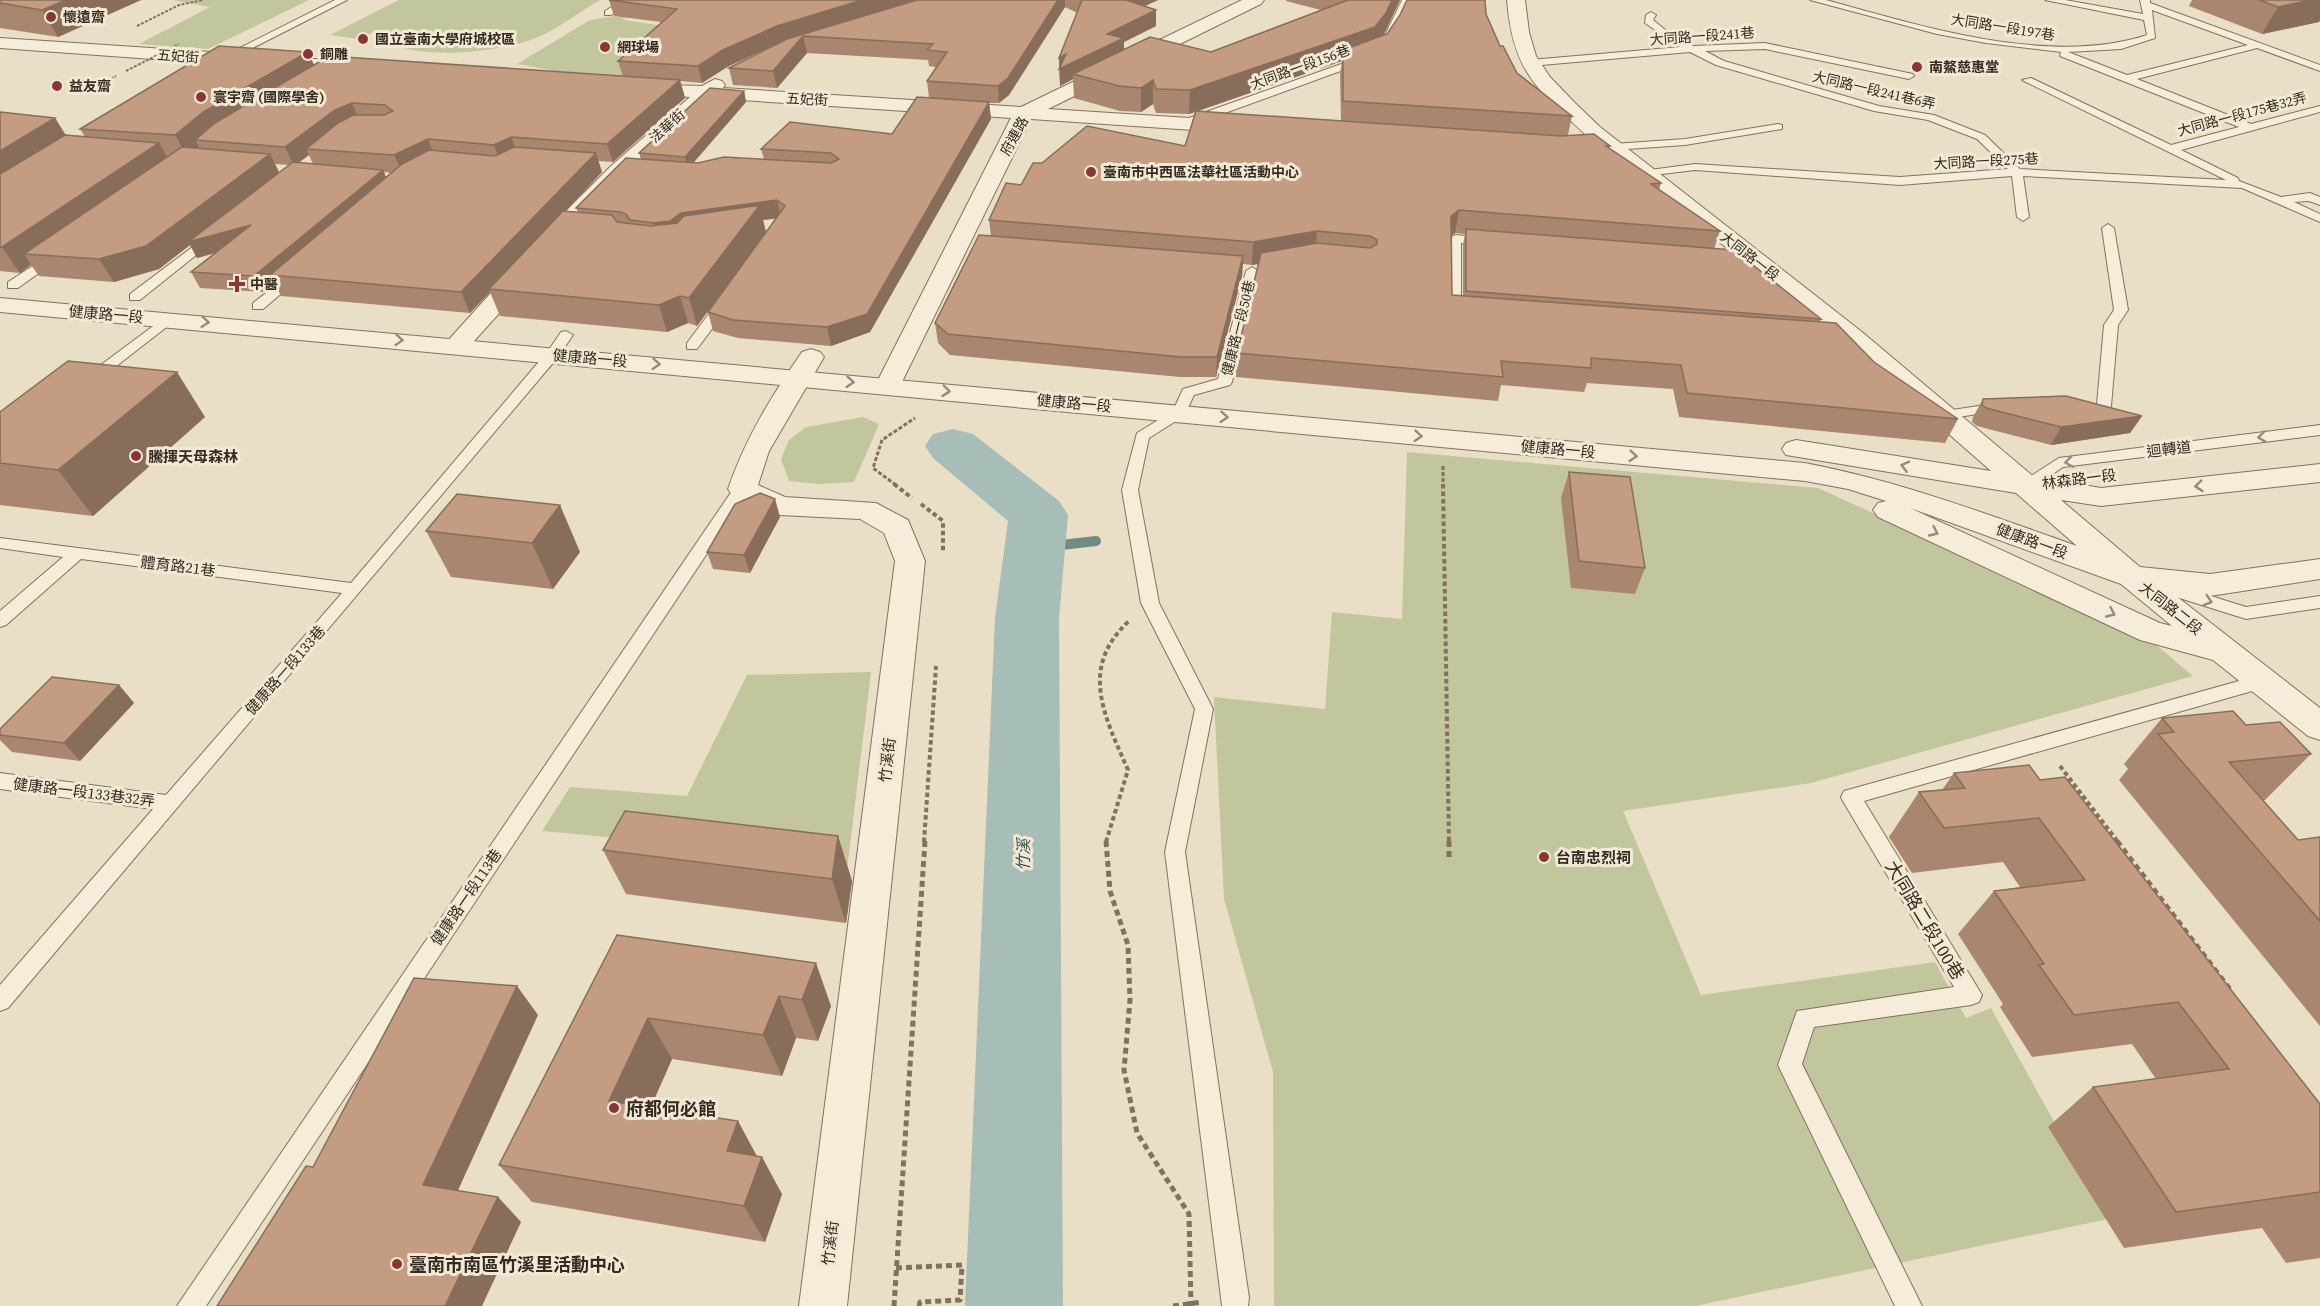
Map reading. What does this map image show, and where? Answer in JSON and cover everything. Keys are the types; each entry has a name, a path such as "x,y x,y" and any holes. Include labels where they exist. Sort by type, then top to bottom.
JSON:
{"street":[{"name":"府連路","path":"893,375 963,247 1024,113 1255,0"},
{"name":"大同路一段","path":"1516,0 1519,33 1530,63 1569,108 1742,259 1944,415 2025,485"},
{"name":"五妃街","path":"0,43 373,69"},
{"path":"192,78 222,59"},
{"name":"法華街","path":"465,336 560,230 609,169 704,93 735,72"},
{"name":"五妃街","path":"621,87 1254,128"},
{"path":"1581,149 1613,147"},
{"name":"健康路一段","path":"4,291 258,306 465,336"},
{"name":"健康路一段","path":"4,291 168,319 465,336 1184,403 1798,449 2025,485"},
{"name":"健康路一段","path":"560,344 692,346 804,367"},
{"path":"742,489 755,452 804,367"},
{"name":"健康路一段","path":"1184,403 1442,438 1805,472 1852,481 1950,512 2132,577"},
{"name":"林森路一段","path":"2025,485 2320,451"},
{"path":"1805,472 2151,632 2227,652"},
{"name":"林森路一段","path":"2025,485 2102,497 2320,473"},
{"name":"大同路二段","path":"2025,485 2132,577 2320,727"},
{"name":"竹溪街","path":"742,489 780,506 866,510 897,527 910,561 823,1306"},
{"path":"2132,577 2320,550"},
{"path":"2132,577 2211,585 2320,569"}],"lane":[{"path":"222,59 342,0"},
{"path":"609,12 629,0"},
{"name":"大同路一段156巷","path":"1172,123 1210,115 1378,54 1390,37 1407,0"},
{"name":"大同路一段197巷","path":"1815,0 1898,23 2050,50 2118,47 2143,41 2152,36 2145,2"},
{"path":"2050,0 2147,18"},
{"path":"2145,2 2320,68"},
{"name":"大同路一段241巷6弄","path":"1651,15 1648,21 1690,49 1720,63 1878,109 1930,117 1981,137 2017,171"},
{"path":"2129,78 2259,45"},
{"name":"大同路一段241巷","path":"1530,63 1690,49 1765,46 1910,76"},
{"path":"2050,50 2129,78 2251,128"},
{"path":"321,76 338,66"},
{"path":"2027,80 2244,184"},
{"name":"大同路一段175巷32弄","path":"2171,149 2320,109"},
{"path":"1613,147 1685,142 1778,127"},
{"name":"大同路一段275巷","path":"1646,173 1695,167 1900,181 2017,171 2244,184 2320,218"},
{"path":"609,169 639,171"},
{"path":"2017,171 2023,218"},
{"path":"2278,200 2310,197 2320,201"},
{"path":"135,297 225,227"},
{"path":"2071,409 2095,411 2104,406 2111,324 2121,310 2108,228"},
{"path":"560,230 582,232"},
{"path":"1477,316 1454,314 1455,239 1502,243"},
{"path":"4,291 62,251"},
{"path":"258,306 310,262"},
{"name":"健康路一段50巷","path":"1184,403 1225,382 1251,270"},
{"path":"692,346 733,290"},
{"path":"75,392 168,319"},
{"name":"健康路一段133巷","path":"0,1002 168,803 356,589 560,344"},
{"path":"1184,403 1143,436 1130,490 1150,603 1203,709 1174,852 1235,1286 1235,1306"},
{"path":"1944,415 2013,405"},
{"name":"迴轉道","path":"2025,485 2059,463 2320,430"},
{"name":"健康路一段113巷","path":"190,1306 742,489"},
{"name":"體育路21巷","path":"0,543 356,589"},
{"path":"0,621 78,553"},
{"path":"2132,577 2246,613 2320,602"},
{"name":"大同路二段100巷","path":"1910,1306 1790,1065 1805,1018 1971,995 1851,797 2264,681"},
{"name":"健康路一段133巷32弄","path":"0,781 168,803"}],"path":[{"path":"133,28 179,5 203,0"},
{"path":"95,87 179,44"},
{"path":"1442,438 1449,861"},
{"path":"1150,603 1116,633 1100,669 1101,707 1128,770 1105,845 1110,891 1128,945 1130,1000 1124,1070 1137,1133 1189,1214 1191,1306"},
{"path":"2043,744 2235,995"},
{"path":"896,1268 962,1265 960,1300 920,1304"}],"green space":[{"path":"172,0 309,0 208,49 139,44 210,7"},
{"path":"399,0 600,0 536,38 498,48 475,51 451,53 406,49 388,42 373,32 358,39 330,35"},
{"name":"網球場","path":"614,16 626,18 623,20 692,30 622,75 556,71 517,64 590,20"},
{"path":"863,417 879,424 854,482 819,484 789,481 781,459 789,440 806,427"},
{"path":"1407,452 1818,488 2149,639 2193,676 1811,783 1623,811 1701,995 1935,962 1966,1018 1991,1008 2108,1219 1695,1306 1274,1306 1273,1072 1224,899 1214,697 1325,709 1332,612 1402,619"},
{"path":"871,672 847,870 664,842 542,831 570,787 687,796 747,675"}],"building":[{"path":"0,0 66,0 42,10 0,3"},
{"path":"609,0 862,0 777,26 723,50 698,66 618,61 677,9"},
{"path":"917,0 1058,0 1008,78 998,86 927,81 947,52 927,50 933,44 803,36 773,71 729,68 787,39"},
{"path":"1082,0 1126,0 1156,10 1107,34 1124,38 1059,69 1066,54 1059,58"},
{"path":"1348,0 1392,0 1386,13 1375,27 1190,90 1156,89 1153,80 1141,88 1119,86 1073,74 1150,37 1211,52"},
{"path":"1407,0 1485,0 1486,14 1500,46 1503,46 1517,73 1572,116 1343,101 1343,50 1387,34"},
{"path":"2259,0 2311,0 2278,7"},
{"path":"219,46 308,52 203,112 175,135 80,129"},
{"path":"329,56 680,80 607,144 511,137 494,145 428,139 394,155 306,149 338,123 353,115 384,115 393,111 385,105 352,103 335,110 285,147 195,140 215,123"},
{"path":"710,88 744,91 685,157 639,153"},
{"path":"917,97 989,102 867,314 827,327 733,320 708,312 785,206 777,200 681,213 670,221 654,223 630,220 626,214 621,212 576,208 626,158 698,163 724,157 831,163 839,159 831,153 761,149 790,122 892,134"},
{"path":"1196,111 1561,136 1594,134 1610,146 1606,146 1661,183 1651,184 1720,231 1459,210 1451,216 1452,295 1836,323 1874,362 1958,419 1687,393 1681,365 1591,358 1591,368 1501,361 1503,377 1237,353 1261,253 1317,243 1370,248 1377,244 1377,240 1370,236 1317,231 1253,242 989,220 1006,183 1021,185 1033,163 1042,163 1087,126 1185,146"},
{"path":"0,112 55,118 0,151"},
{"path":"65,135 159,143 0,247 0,174"},
{"path":"182,147 270,154 146,246 99,259 24,254"},
{"path":"514,147 596,153 461,292 270,275 402,164 429,150 495,156"},
{"path":"293,162 383,170 254,276 191,272 251,225 188,242"},
{"path":"760,205 689,298 680,296 659,305 489,289 563,211 612,215 617,222 651,226 677,223 684,216"},
{"path":"1466,229 1734,250 1821,319 1466,291"},
{"path":"979,235 1243,256 1217,357 1181,357 948,334 935,323"},
{"path":"68,361 177,372 58,470 0,463 0,412"},
{"path":"2066,396 2142,416 2061,427 1986,408 1982,405 1983,399"},
{"path":"1569,472 1630,477 1645,568 1579,561"},
{"path":"760,493 775,499 744,555 707,552 735,504"},
{"path":"457,494 560,505 532,543 426,531"},
{"path":"52,677 119,685 64,743 0,735 0,729"},
{"path":"2233,711 2246,725 2280,722 2311,754 2229,762 2298,840 2320,837 2320,921 2158,734 2174,732 2162,718"},
{"path":"2029,765 2040,780 2065,777 2320,1104 2320,1192 2176,1212 2093,1087 2229,1069 2178,1002 2074,1015 2039,965 2044,964 1994,891 2085,880 2039,818 1944,828 1919,792 1965,788 1954,773"},
{"path":"625,811 838,836 832,879 603,850"},
{"path":"617,935 816,963 802,1000 779,996 763,1035 648,1018 609,1101 738,1121 727,1151 762,1157 744,1206 499,1165"},
{"path":"414,978 517,986 423,1185 498,1197 445,1306 217,1306 306,1166 313,1167"}],"waterway":[{"name":"竹溪","path":"953,446 1038,515 1027,618 1014,1306"},
{"path":"1035,548 1096,541"}],"place":[{"name":"懷遠齋","path":"51,17"},
{"name":"國立臺南大學府城校區","path":"363,39"},
{"name":"網球場","path":"605,47"},
{"name":"銅雕","path":"308,54"},
{"name":"南鰲慈惠堂","path":"1917,67"},
{"name":"益友齋","path":"57,86"},
{"name":"寰宇齋 (國際學舍)","path":"201,97"},
{"name":"臺南市中西區法華社區活動中心","path":"1091,172"},
{"name":"中醫","path":"237,284"},
{"name":"騰揮天母森林","path":"136,456"},
{"name":"台南忠烈祠","path":"1544,857"},
{"name":"府都何必館","path":"614,1108"},
{"name":"臺南市南區竹溪里活動中心","path":"397,1264"}]}
